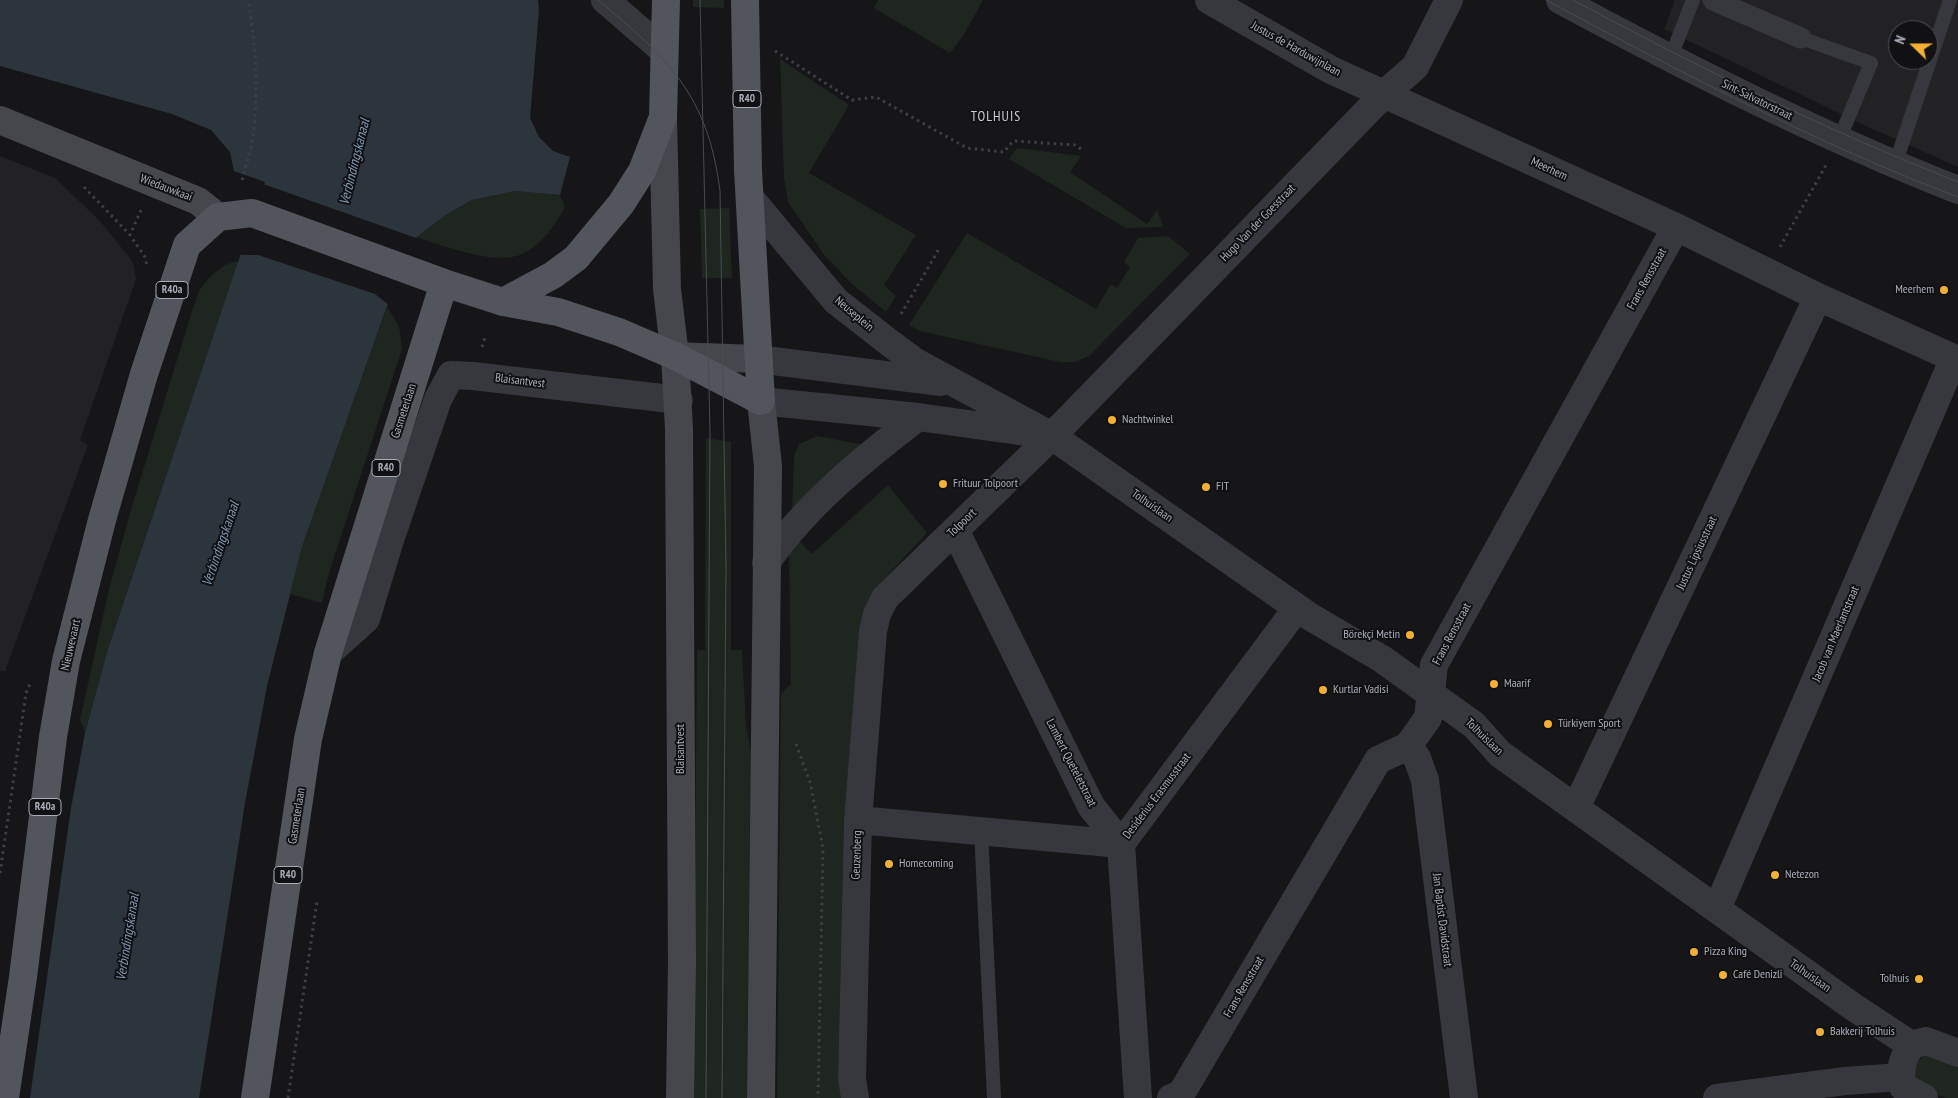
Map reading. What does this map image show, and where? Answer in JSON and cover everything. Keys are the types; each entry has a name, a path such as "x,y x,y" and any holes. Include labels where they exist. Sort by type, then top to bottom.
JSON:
{"main road":[{"path":"666,0 663,117 667,290 675,356"},
{"name":"R40","path":"745,0 748,170 751,199 757,359"},
{"path":"503,302 553,275 576,258 621,204 642,171 663,117"},
{"name":"Wiedauwkaai","path":"0,120 198,201 218,217"},
{"path":"218,217 252,213 444,284"},
{"name":"Nieuwevaart","path":"5,1098 66,661 102,520 144,374 187,245 218,217"},
{"name":"Neuseplein","path":"444,284 503,302 558,312 619,332 675,356 761,401"},
{"name":"Gasmeterlaan","path":"255,1098 308,739 328,653 444,284"},
{"name":"Neuseplein","path":"675,356 757,359"},
{"name":"Blaisantvest","path":"675,356 679,400 682,962 680,1098"},
{"path":"757,359 768,466 761,1098"}],"street":[{"path":"605,0 664,51"},
{"name":"Justus de Harduwijnlaan","path":"1209,0 1331,70 1385,93"},
{"name":"Hugo Van der Goesstraat","path":"1052,436 1385,93 1414,67 1449,0"},
{"name":"Sint-Salvatorstraat","path":"1560,0 1670,59 1839,140 1958,190"},
{"path":"1713,0 1801,38"},
{"name":"Meerhem","path":"1385,93 1676,227 1818,297 1956,359"},
{"name":"Neuseplein","path":"751,199 836,301 914,361 1052,436"},
{"name":"Frans Rensstraat","path":"1171,1098 1181,1094 1378,760 1408,746 1428,718 1434,665 1676,227"},
{"name":"Justus Lipsiusstraat","path":"1576,808 1818,297"},
{"name":"Neuseplein","path":"757,359 957,384"},
{"name":"Jacob van Maerlantstraat","path":"1717,909 1956,359"},
{"name":"Blaisantvest","path":"328,653 366,619 390,540 438,399 451,376 473,376 679,400"},
{"name":"Neuseplein","path":"761,401 918,417 1052,436"},
{"path":"766,563 799,520 884,443 918,417"},
{"name":"Tolpoort","path":"877,614 886,598 1052,436"},
{"name":"Tolhuislaan","path":"1052,436 1297,608 1330,630 1382,658 1474,725 1500,754 1911,1045"},
{"name":"Lambert Queteletstraat","path":"955,530 1090,806 1121,844"},
{"name":"Desiderius Erasmusstraat","path":"858,820 1121,844 1297,608"},
{"name":"Geuzenberg","path":"855,1098 852,1079 858,820 873,630 877,614"},
{"name":"Jan Baptist Davidstraat","path":"1408,746 1417,758 1425,780 1464,1098"},
{"path":"1121,844 1138,1098"},
{"path":"1924,1098 1903,1087 1900,1066 1911,1045 1926,1041 1958,1052"},
{"path":"1717,1098 1845,1080 1901,1077"}],"lane":[{"path":"1670,59 1692,0"},
{"path":"1895,165 1950,0"},
{"path":"1801,38 1871,63 1839,140"},
{"path":"981,831 994,1098"}],"path":[{"path":"242,180 252,144 256,95 248,0"},
{"path":"746,33 852,100 876,97 967,148 1004,152 1013,140 1075,145 1084,151"},
{"path":"1766,271 1839,140"},
{"path":"886,340 939,249"},
{"path":"794,741 810,782 823,848 818,1098"},
{"path":"288,1098 318,894"}],"shaded area":[{"path":"693,0 724,0 724,8 693,7"},
{"path":"878,0 983,0 963,36 950,53 874,8"},
{"path":"1675,0 1958,0 1958,167 1866,126 1664,29"},
{"path":"780,59 849,105 809,173 916,235 884,285 896,296 886,312 851,283 825,256 788,202 784,178"},
{"path":"1017,148 1081,156 1070,172 1147,224 1157,210 1163,227 1126,228 1009,159"},
{"path":"0,156 55,178 100,221 133,262 136,279 80,440 88,445 5,671 0,671"},
{"path":"515,191 560,195 565,207 542,240 522,254 499,258 484,256 417,237 444,216 472,200"},
{"path":"729,208 732,278 702,278 700,209"},
{"path":"967,233 1096,309 1111,284 1117,288 1130,267 1124,262 1138,238 1168,236 1190,254 1089,356 1075,362 1060,362 920,331 909,325"},
{"path":"240,260 107,652 85,733 80,720 109,589 130,513 192,311 200,289 212,275 225,265"},
{"path":"387,307 399,326 402,349 328,576 322,603 290,594 302,547"},
{"path":"817,436 870,446 792,514 794,456 799,444"},
{"path":"706,438 731,442 731,650 742,650 746,726 754,767 750,813 747,1098 693,1098 697,650 705,650"},
{"path":"888,485 927,533 874,590 864,609 860,629 844,819 838,1080 841,1098 777,1098 781,694 791,684 789,551 797,539 812,554"},
{"path":"1924,1055 1958,1065 1958,1098 1945,1098 1915,1084 1915,1068"}],"water":[{"name":"Verbindingskanaal","path":"0,0 538,0 539,10 530,118 539,137 553,151 570,157 560,195 515,191 472,200 444,216 417,237 386,309 302,547 267,686 245,803 199,1098 30,1098 71,808 85,733 107,652 265,182 234,171 230,152 211,130 172,114 0,66"}],"pier":[{"path":"263,184 419,239 390,306 375,294 258,255 240,255"}],"tram line":[{"path":"598,0 645,41 681,81 695,104 706,129 720,191 726,567 722,1098"},
{"path":"700,0 710,431 706,1098"},
{"path":"1546,0 1647,54 1801,130 1853,154 1958,197"},
{"path":"1573,0 1763,97 1860,141 1958,182"}],"place":[{"name":"Meerhem","path":"1944,290"},
{"name":"Nachtwinkel","path":"1112,420"},
{"name":"Frituur Tolpoort","path":"943,484"},
{"name":"FIT","path":"1206,487"},
{"name":"Börekçi Metin","path":"1410,635"},
{"name":"Maarif","path":"1494,684"},
{"name":"Kurtlar Vadisi","path":"1323,690"},
{"name":"Türkiyem Sport","path":"1548,724"},
{"name":"Homecoming","path":"889,864"},
{"name":"Netezon","path":"1775,875"},
{"name":"Pizza King","path":"1694,952"},
{"name":"Café Denizli","path":"1723,975"},
{"name":"Tolhuis","path":"1919,979"},
{"name":"Bakkerij Tolhuis","path":"1820,1032"}],"district":[{"name":"TOLHUIS","path":"996,117"}]}
